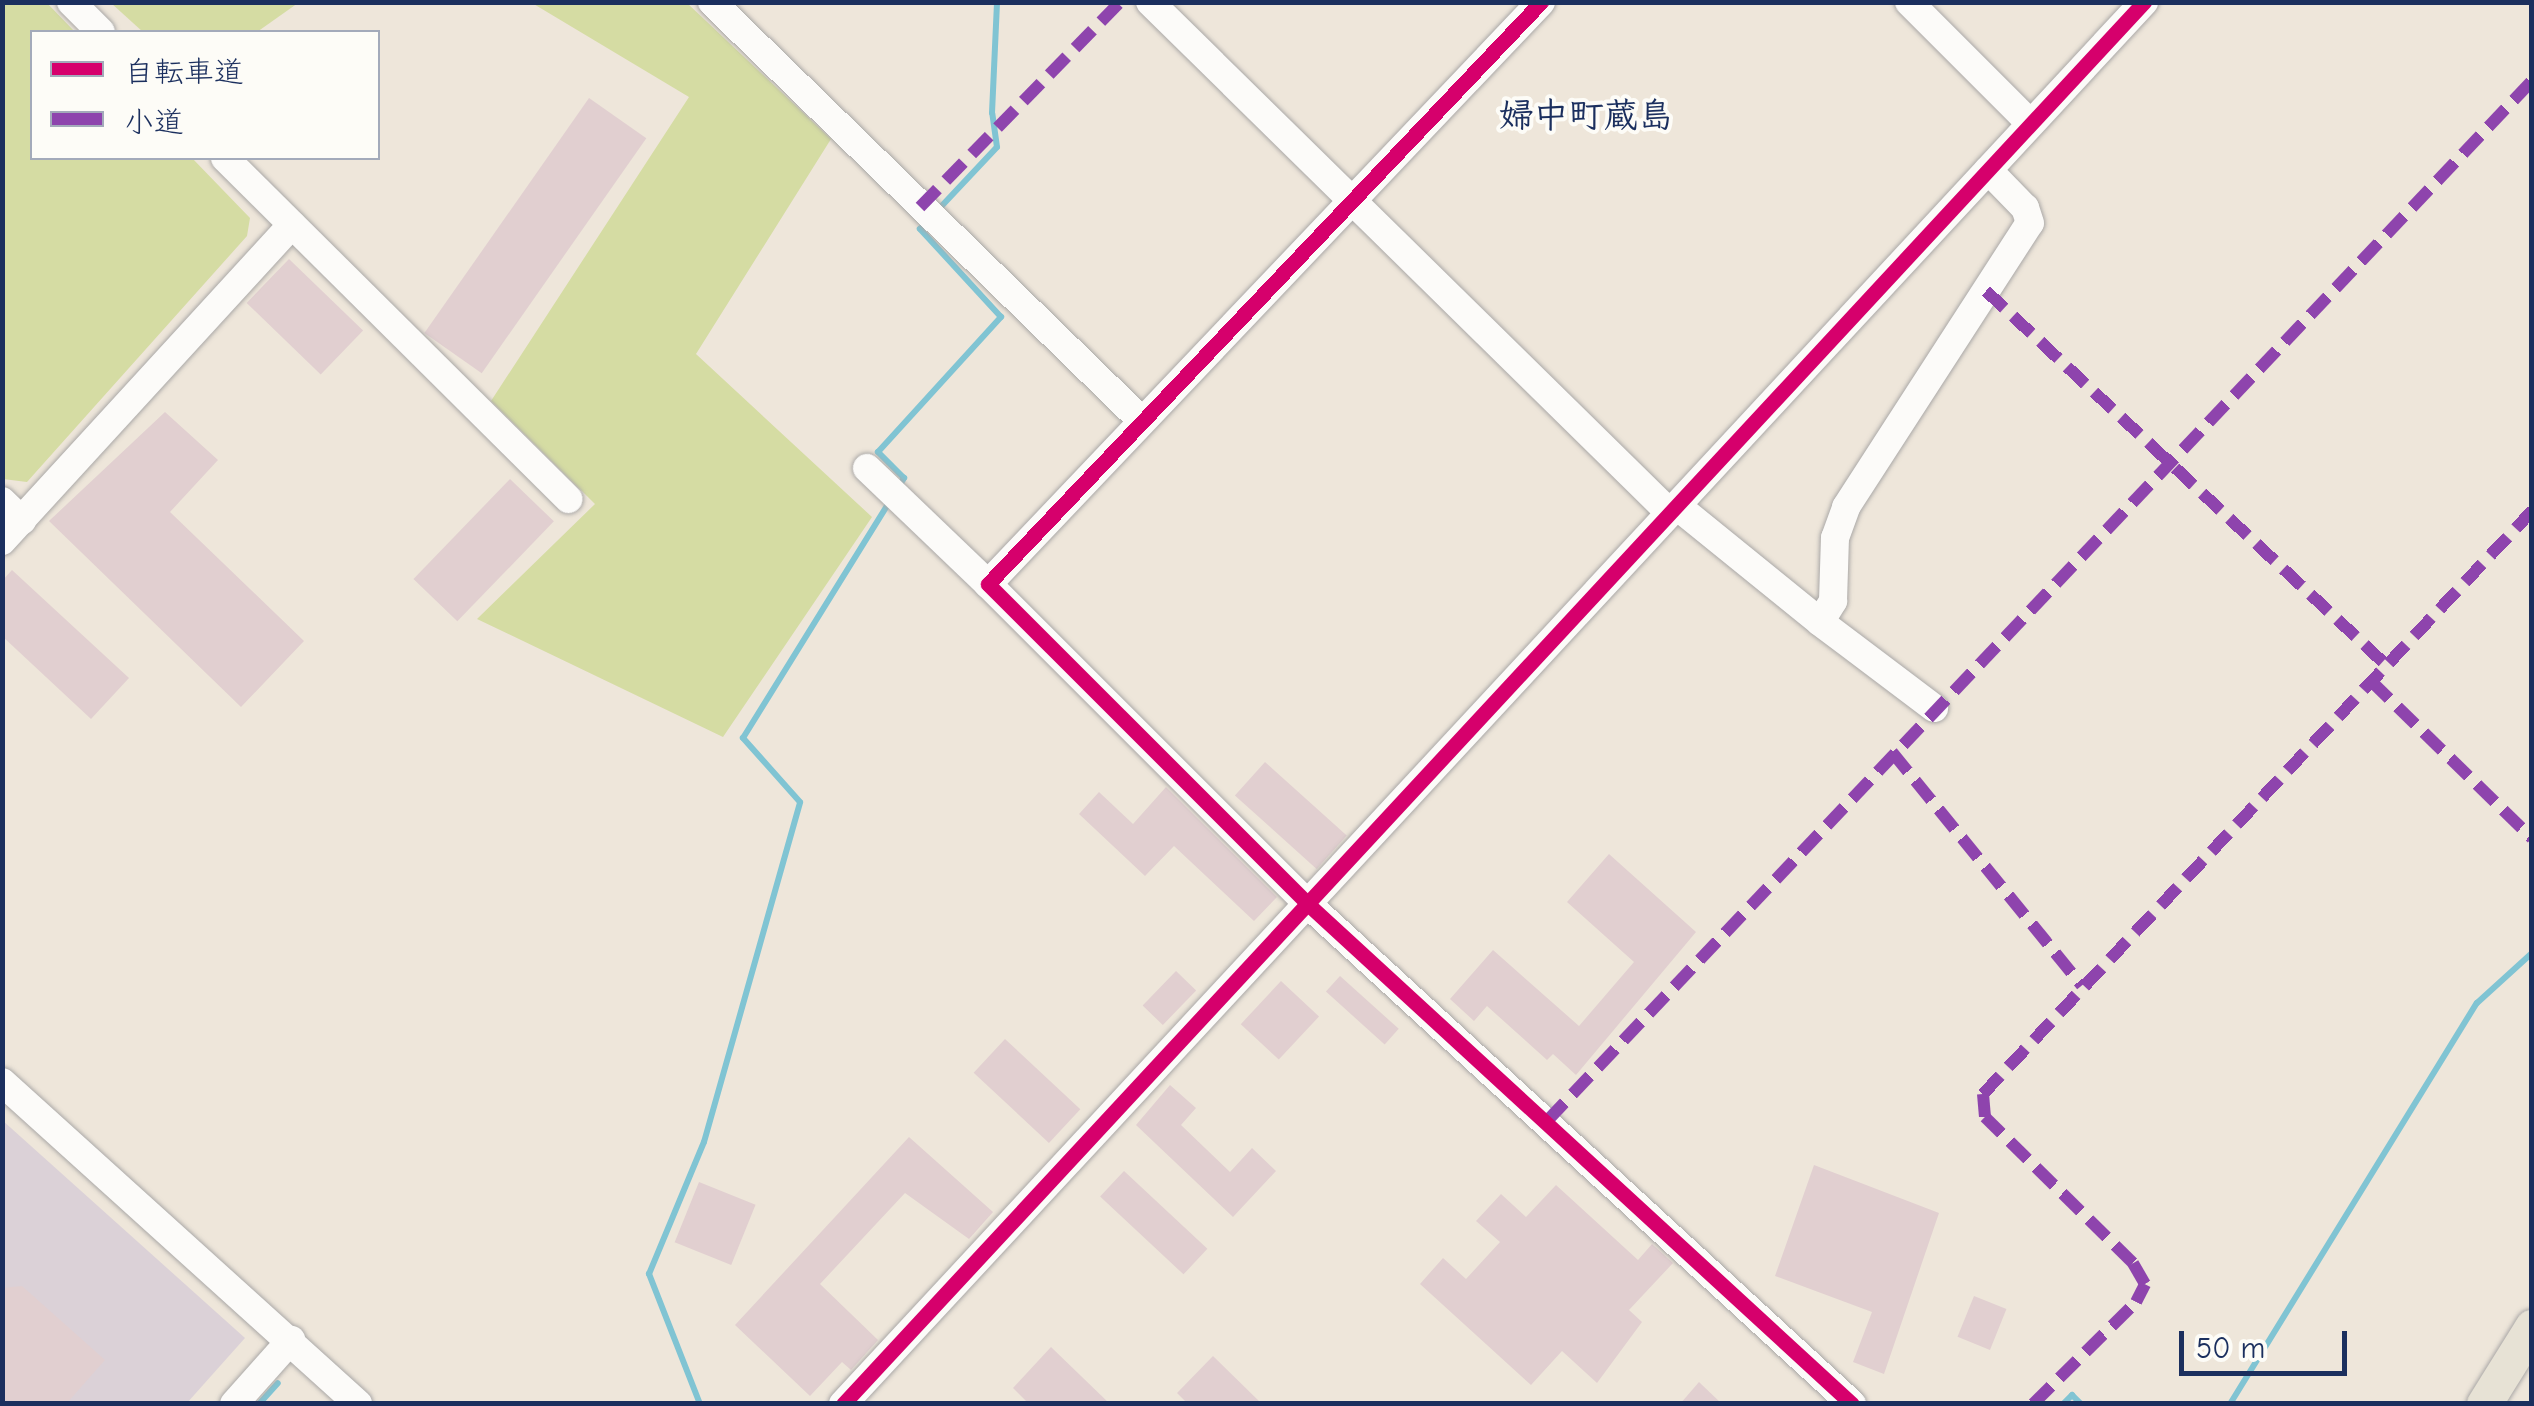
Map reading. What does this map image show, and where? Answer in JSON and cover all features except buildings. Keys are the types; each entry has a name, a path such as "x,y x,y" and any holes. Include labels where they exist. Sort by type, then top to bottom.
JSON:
{"main road":[{"path":"2484,1404 2532,1327"}],"street":[{"path":"71,2 99,30"},
{"path":"712,2 1139,418"},
{"path":"1150,2 1674,509 1934,708"},
{"path":"988,584 1139,418 1541,2"},
{"path":"1908,2 2030,123"},
{"path":"843,1404 1310,906 2144,2"},
{"path":"227,160 568,499"},
{"path":"1820,622 1833,602 1835,538 1846,506 2030,223 2024,208 1988,170"},
{"path":"9,521 292,225"},
{"path":"866,468 988,584 1310,906 1841,1400"},
{"path":"2,1082 358,1404"},
{"path":"234,1404 291,1340"}],"shaded area":[{"path":"2,1120 245,1338 187,1403 3,1403"}],"green space":[{"path":"2,3 47,3 73,30 30,30 30,160 194,160 250,218 247,236 27,482 3,479"},
{"path":"111,3 298,3 260,30 141,30"},
{"path":"532,3 687,3 831,139 696,354 872,517 723,737 477,619 595,504 491,401 689,97"}],"waterway":[{"path":"936,212 997,147 992,113 997,2"},
{"path":"898,488 904,478 878,452 1001,317 920,229 928,221"},
{"path":"700,1404 649,1274 704,1142 800,802 743,738 891,499"},
{"path":"2230,1404 2477,1003 2532,953"},
{"path":"259,1404 278,1383"},
{"path":"2063,1404 2072,1395 2081,1404"}],"marked path":[{"path":"920,207 1120,2"},
{"path":"1547,1121 2532,81"},
{"path":"1986,291 2385,664"},
{"path":"2033,1404 2136,1302 2145,1284 2133,1263 1985,1117 1983,1094 2532,511"},
{"path":"2371,681 2532,838"},
{"path":"1892,752 2082,986"}],"cycle path":[{"path":"1541,2 988,584 1310,906 1852,1404"},
{"path":"843,1404 2144,2"}],"district":[{"name":"婦中町蔵島","path":"1586,116"}]}
